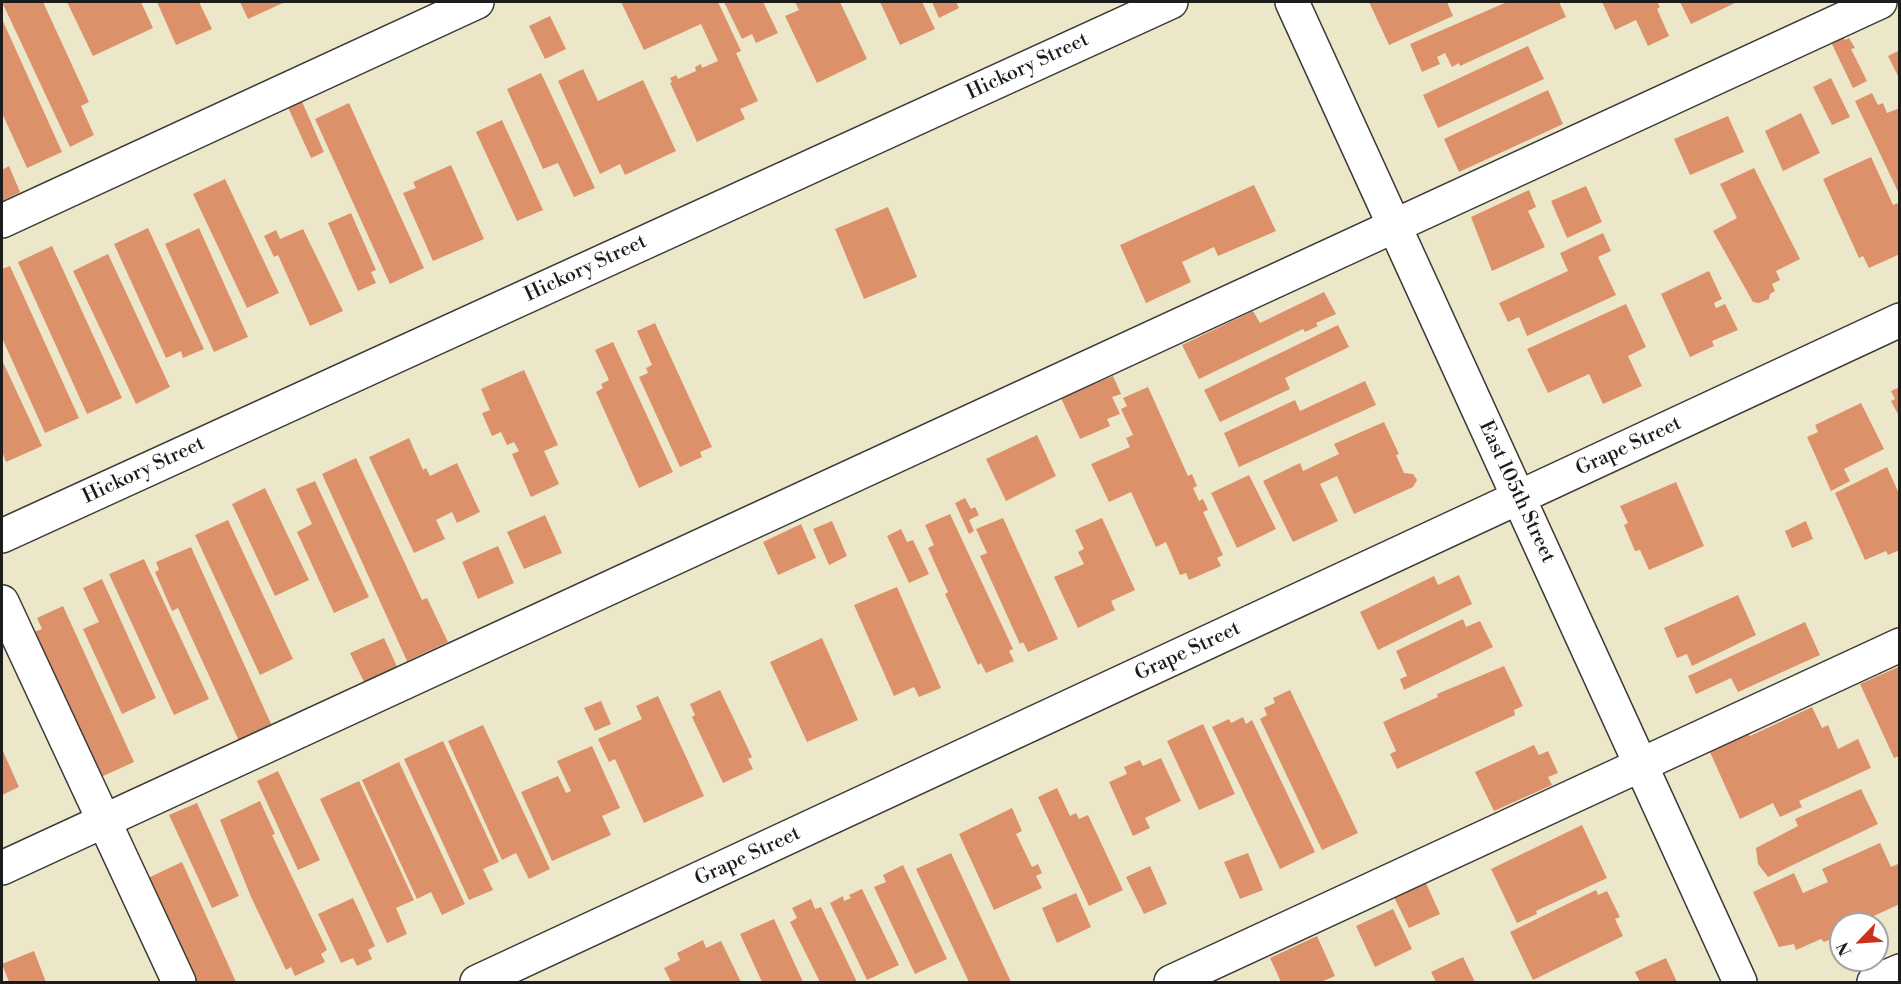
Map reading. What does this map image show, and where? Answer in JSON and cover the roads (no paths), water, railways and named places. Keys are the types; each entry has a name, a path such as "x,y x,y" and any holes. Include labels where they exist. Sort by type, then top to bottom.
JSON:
{"street":[{"path":"2,221 477,2"},
{"name":"Hickory Street","path":"2,536 1171,2"},
{"name":"East 105th Street","path":"1292,2 1740,982"},
{"path":"2,868 103,819 1880,2"},
{"name":"Grape Street","path":"477,982 1899,321"},
{"path":"2,602 179,982"},
{"path":"1171,982 1899,645"},
{"path":"1874,982 1899,970"}]}
